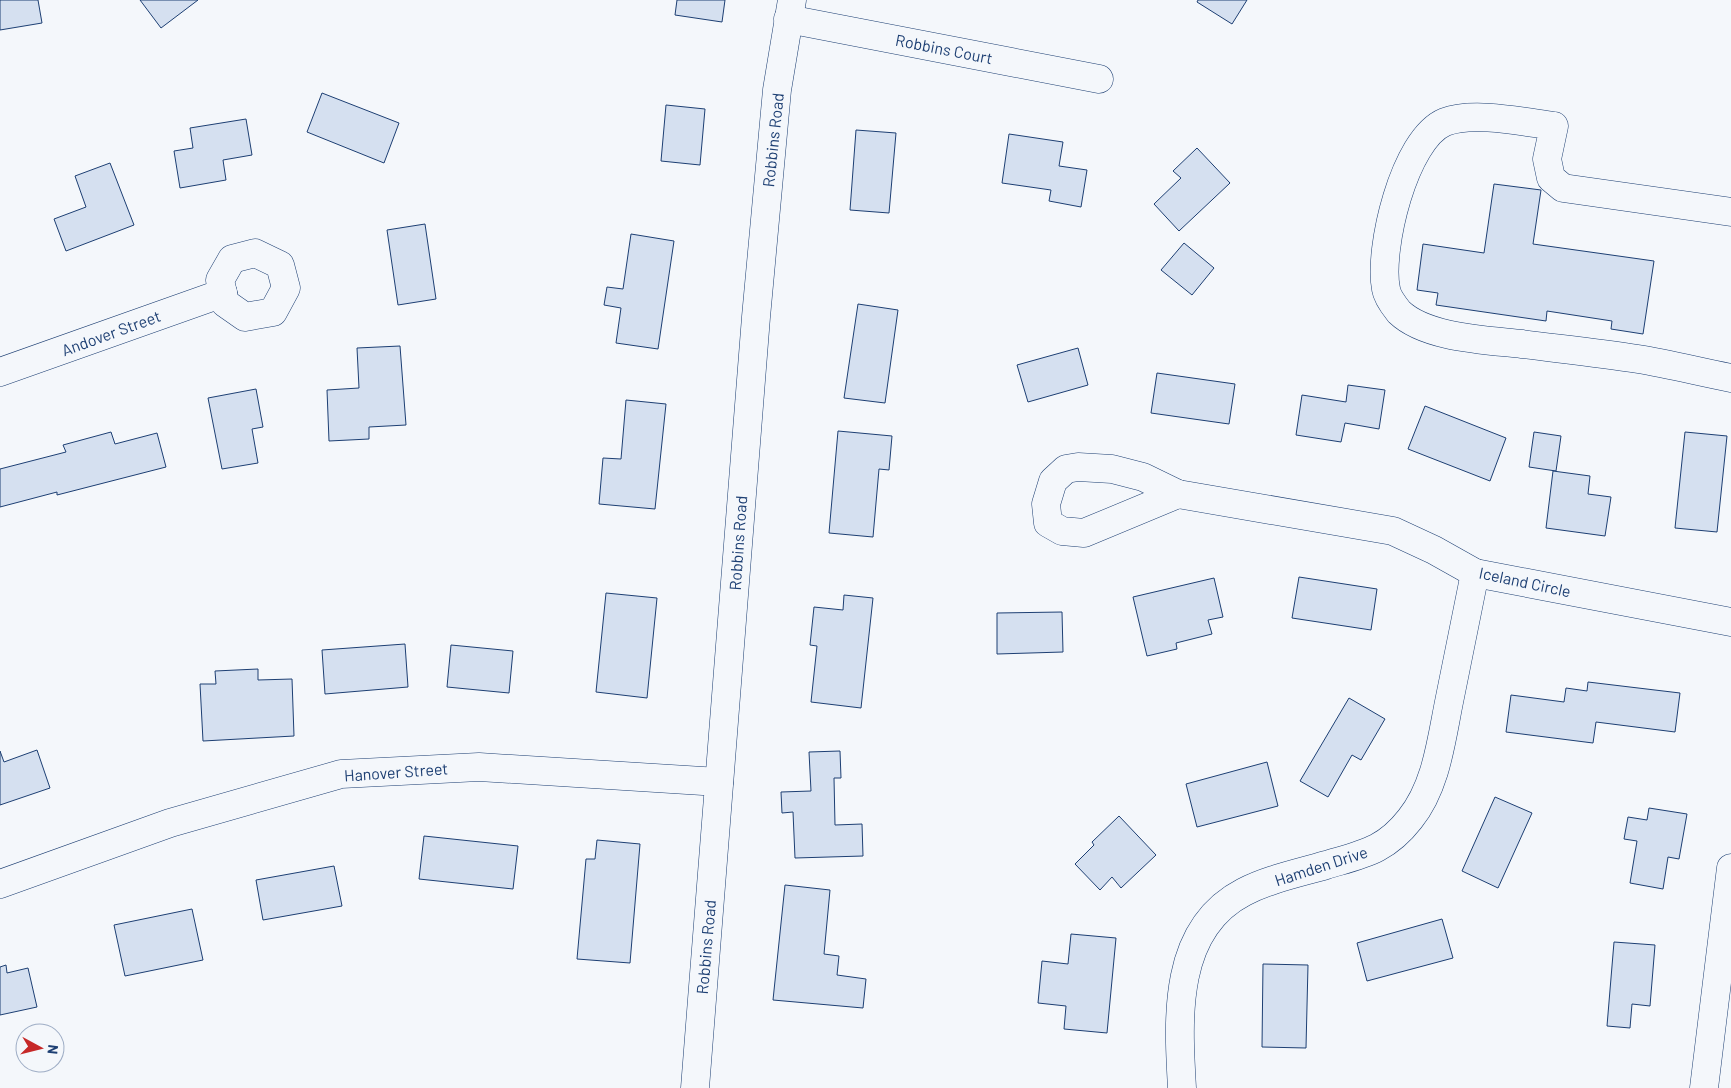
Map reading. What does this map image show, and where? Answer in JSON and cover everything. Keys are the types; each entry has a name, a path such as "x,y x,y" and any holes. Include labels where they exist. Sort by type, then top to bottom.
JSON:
{"street":[{"name":"Robbins Court","path":"790,9 1099,79"},
{"name":"Robbins Road","path":"695,1088 756,317 777,90 790,9"},
{"path":"1731,212 1563,188 1551,178 1547,159 1554,126 1470,117 1444,122 1424,139 1405,174 1391,224 1384,265 1386,292 1399,312 1421,326 1453,336 1640,359 1731,378"},
{"name":"Andover Street","path":"0,372 223,293"},
{"name":"Iceland Circle","path":"1178,494 1393,531 1434,550 1475,573 1731,622"},
{"name":"Hamden Drive","path":"1182,1088 1181,999 1188,961 1201,930 1213,915 1219,908 1244,892 1280,878 1367,853 1390,841 1411,818 1428,790 1438,756 1475,573"},
{"name":"Hanover Street","path":"0,884 170,823 341,774 480,767 720,782"},
{"path":"1704,1088 1731,868"}],"building":[{"path":"0,0 38,0 42,23 0,30"},
{"path":"140,0 198,0 161,28"},
{"path":"677,0 725,0 722,22 675,15"},
{"path":"1198,0 1247,0 1232,24 1197,2"},
{"path":"322,93 399,123 384,163 307,132"},
{"path":"666,105 705,109 700,165 661,161"},
{"path":"246,119 252,155 223,160 226,180 180,188 174,151 193,148 190,128"},
{"path":"856,130 896,133 889,213 850,210"},
{"path":"1009,134 1063,142 1059,166 1087,170 1081,207 1049,201 1051,190 1002,183"},
{"path":"1197,148 1230,183 1179,231 1154,204 1181,178 1173,171"},
{"path":"110,163 134,225 66,251 54,219 86,207 75,176"},
{"path":"1494,184 1541,190 1533,244 1654,261 1643,334 1611,329 1612,321 1547,311 1546,321 1436,305 1438,293 1417,290 1423,244 1484,253"},
{"path":"425,224 436,299 398,305 387,230"},
{"path":"631,234 674,241 658,349 616,343 621,308 604,305 607,287 623,289"},
{"path":"1184,243 1214,268 1192,295 1161,270"},
{"path":"858,304 898,310 885,403 844,398"},
{"path":"400,346 406,425 369,427 369,439 329,441 327,390 359,388 357,348"},
{"path":"1078,348 1088,385 1028,402 1017,365"},
{"path":"1157,373 1235,384 1229,424 1151,413"},
{"path":"1348,385 1385,390 1379,429 1345,423 1341,442 1296,435 1302,395 1346,402"},
{"path":"256,389 263,427 252,429 258,463 222,469 208,398"},
{"path":"626,400 666,404 655,509 599,504 603,458 621,459"},
{"path":"1425,406 1506,438 1490,481 1408,449"},
{"path":"838,431 892,436 889,470 879,469 873,537 829,533"},
{"path":"111,432 115,444 157,433 166,467 57,495 57,492 0,507 0,469 66,452 63,445"},
{"path":"1534,432 1561,436 1556,471 1529,467"},
{"path":"1685,432 1727,436 1717,532 1675,528"},
{"path":"1553,471 1590,476 1588,494 1611,497 1605,536 1546,528"},
{"path":"1299,577 1377,589 1371,630 1292,618"},
{"path":"1214,578 1223,617 1208,620 1212,634 1176,643 1177,649 1147,656 1133,597"},
{"path":"606,593 657,598 647,698 596,692"},
{"path":"844,595 873,598 861,708 811,702 817,646 810,645 814,607 843,610"},
{"path":"1062,612 1063,652 997,654 997,613"},
{"path":"405,644 408,687 325,694 322,650"},
{"path":"451,645 513,651 509,693 447,687"},
{"path":"258,669 258,680 292,679 294,736 203,741 200,684 216,684 215,671"},
{"path":"1588,682 1680,693 1675,732 1596,722 1593,743 1506,732 1511,695 1564,702 1566,688 1587,691"},
{"path":"1349,698 1385,719 1361,760 1352,755 1328,797 1300,781"},
{"path":"37,750 50,788 0,805 0,751 4,762"},
{"path":"840,751 841,778 834,778 835,825 862,824 863,856 795,858 793,812 782,813 781,792 811,791 809,752"},
{"path":"1267,762 1278,806 1197,827 1186,784"},
{"path":"1495,797 1532,813 1498,888 1462,871"},
{"path":"1649,808 1687,814 1679,859 1668,857 1663,889 1630,883 1637,841 1624,839 1628,817 1647,820"},
{"path":"1119,816 1156,855 1121,888 1112,877 1100,890 1075,864 1094,845 1092,842"},
{"path":"424,836 518,846 513,889 419,879"},
{"path":"597,840 640,844 630,963 577,959 586,859 595,859"},
{"path":"334,866 342,906 263,920 256,880"},
{"path":"785,885 830,890 824,954 839,956 837,975 866,979 863,1008 773,1000"},
{"path":"192,909 203,960 125,976 114,925"},
{"path":"1442,919 1453,958 1367,981 1357,943"},
{"path":"1071,934 1116,938 1107,1033 1064,1029 1066,1006 1038,1003 1042,961 1068,964"},
{"path":"1614,942 1655,945 1650,1006 1632,1004 1630,1028 1607,1026"},
{"path":"1263,964 1308,965 1306,1048 1262,1047"},
{"path":"6,965 7,973 28,968 37,1007 0,1015 0,967"}]}
